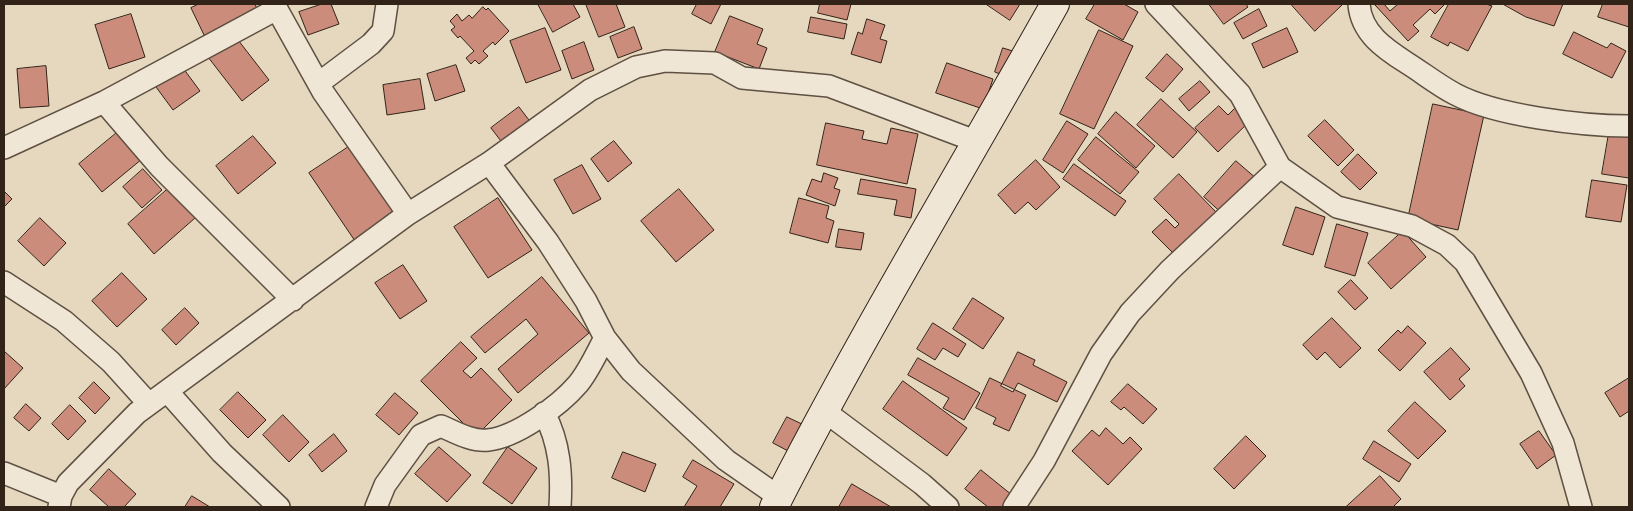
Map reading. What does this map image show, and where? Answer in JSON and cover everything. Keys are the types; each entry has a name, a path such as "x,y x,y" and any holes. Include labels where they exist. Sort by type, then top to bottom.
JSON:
{"main road":[{"path":"776,502 823,410 978,142 1055,4"}],"street":[{"path":"319,83 371,44 383,31 387,4"},
{"path":"1156,4 1240,94 1280,167 1337,207 1412,226 1447,245 1464,262 1531,373 1563,443 1581,507"},
{"path":"1359,4 1364,23 1374,39 1388,51 1456,94 1496,109 1595,126 1629,126"},
{"path":"4,148 104,102 276,6 319,83 383,180 408,214"},
{"path":"4,473 60,502 68,483 92,456 137,413 408,214 488,163 590,90 636,67 666,61 715,62 742,78 829,86 978,142"},
{"path":"104,102 159,166 293,300"},
{"path":"488,163 548,242 586,301 605,338 631,371 726,460 776,502"},
{"path":"1014,507 1044,461 1101,354 1130,313 1170,270 1280,167"},
{"path":"4,282 64,321 111,362 150,404"},
{"path":"376,507 385,485 421,434 441,426 464,436 488,440 514,432 544,414 579,384 605,338"},
{"path":"167,391 222,453 279,507"},
{"path":"823,410 922,484 948,507"},
{"path":"544,414 554,432 558,454 560,507"}],"building":[{"path":"199,4 255,4 258,11 205,37 191,8"},
{"path":"322,4 331,4 339,24 308,35 299,12"},
{"path":"538,4 573,4 580,17 553,32"},
{"path":"586,4 616,4 625,27 599,37"},
{"path":"697,4 721,4 711,24 692,14"},
{"path":"820,4 851,4 847,20 818,13"},
{"path":"986,4 1020,4 1010,20"},
{"path":"1095,4 1124,4 1138,12 1123,40 1086,19"},
{"path":"1209,4 1246,4 1248,7 1224,24"},
{"path":"1291,4 1341,4 1342,5 1315,31"},
{"path":"1376,4 1384,4 1390,11 1398,4 1445,4 1435,14 1430,9 1413,25 1419,31 1408,41"},
{"path":"1449,4 1486,4 1492,6 1468,51 1450,42 1448,46 1431,37"},
{"path":"1503,4 1563,4 1554,26 1526,17"},
{"path":"1603,4 1629,4 1629,27 1598,17"},
{"path":"483,7 486,10 488,8 509,31 495,45 493,42 483,51 488,56 479,64 475,60 471,64 466,58 474,51 460,36 458,38 451,30 455,27 450,21 457,14 462,21 469,15 472,18"},
{"path":"1259,9 1267,26 1243,39 1234,23"},
{"path":"131,14 145,57 109,69 95,25"},
{"path":"730,16 763,29 757,44 767,48 759,69 715,52"},
{"path":"811,17 847,24 844,39 808,32"},
{"path":"867,19 885,25 880,39 887,41 881,63 851,54 858,32 862,34"},
{"path":"634,27 642,49 618,58 610,37"},
{"path":"545,28 561,70 526,83 510,41"},
{"path":"1287,28 1298,52 1263,68 1252,44"},
{"path":"1099,30 1133,46 1094,129 1060,114"},
{"path":"1574,32 1607,48 1611,43 1626,51 1612,78 1563,54"},
{"path":"235,36 269,80 242,101 208,57"},
{"path":"584,42 594,70 572,79 562,51"},
{"path":"1003,48 1016,52 1007,77 995,72"},
{"path":"1167,54 1183,69 1163,92 1146,78"},
{"path":"947,63 993,79 983,109 936,93"},
{"path":"456,65 465,91 435,101 427,74"},
{"path":"46,66 49,106 20,108 17,69"},
{"path":"183,68 200,91 173,110 156,87"},
{"path":"420,79 425,109 387,115 383,85"},
{"path":"1200,81 1210,92 1189,111 1179,99"},
{"path":"1161,99 1197,132 1173,158 1137,125"},
{"path":"1433,104 1484,115 1458,230 1408,219"},
{"path":"1219,106 1228,115 1235,108 1249,122 1218,152 1195,128"},
{"path":"519,107 532,124 504,145 491,128"},
{"path":"1116,112 1155,146 1136,168 1098,134"},
{"path":"1325,120 1354,150 1338,166 1308,136"},
{"path":"1067,121 1088,134 1063,173 1043,160"},
{"path":"826,123 864,131 862,139 887,144 891,128 918,134 907,184 817,165"},
{"path":"119,131 142,159 102,192 79,164"},
{"path":"1609,133 1629,136 1629,178 1602,174"},
{"path":"253,136 276,163 238,194 216,166"},
{"path":"1096,137 1139,172 1120,194 1078,160"},
{"path":"614,141 632,163 608,182 591,159"},
{"path":"350,146 395,213 355,241 309,173"},
{"path":"1358,154 1377,173 1360,190 1341,172"},
{"path":"1036,160 1060,187 1036,210 1028,202 1015,214 998,195"},
{"path":"1236,161 1257,179 1225,216 1204,197"},
{"path":"1074,164 1126,201 1115,216 1063,179"},
{"path":"582,165 601,199 573,214 554,180"},
{"path":"143,169 162,190 142,208 123,187"},
{"path":"824,173 838,178 834,188 840,190 835,206 806,195 812,179 821,182"},
{"path":"1179,174 1217,213 1174,254 1152,232 1166,219 1175,228 1179,224 1154,199"},
{"path":"861,179 916,189 911,218 894,215 897,200 858,194"},
{"path":"1592,180 1627,185 1621,222 1586,217"},
{"path":"169,188 195,218 154,254 128,224"},
{"path":"679,189 714,230 676,262 641,221"},
{"path":"4,191 12,199 4,207"},
{"path":"498,198 532,250 488,278 454,227"},
{"path":"799,198 829,206 826,218 834,221 828,243 790,233"},
{"path":"1296,207 1325,217 1313,255 1283,245"},
{"path":"40,218 66,243 44,266 18,241"},
{"path":"1337,224 1368,233 1355,276 1325,267"},
{"path":"839,229 864,233 861,250 836,247"},
{"path":"1403,231 1426,257 1391,289 1368,263"},
{"path":"403,265 427,301 400,319 375,283"},
{"path":"122,273 147,299 117,327 92,301"},
{"path":"542,277 589,333 518,393 498,369 538,334 526,319 485,353 471,337"},
{"path":"1351,280 1368,298 1355,310 1338,292"},
{"path":"973,298 1004,318 983,349 953,329"},
{"path":"185,308 199,323 176,345 162,330"},
{"path":"1332,318 1361,348 1340,368 1325,352 1317,360 1303,345"},
{"path":"933,323 966,344 958,357 943,348 935,360 917,349"},
{"path":"1408,326 1426,343 1400,371 1378,350 1398,330 1401,333"},
{"path":"461,342 477,358 463,371 471,378 481,368 512,400 476,436 421,381"},
{"path":"1451,348 1470,369 1459,379 1465,386 1450,400 1424,372"},
{"path":"4,351 23,368 4,389"},
{"path":"1018,352 1035,360 1033,365 1067,382 1057,402 1018,383 1013,392 1001,386"},
{"path":"918,358 980,393 964,420 943,408 949,398 908,375"},
{"path":"990,378 1026,395 1009,431 993,424 996,418 976,408"},
{"path":"1629,378 1629,411 1620,417 1605,393"},
{"path":"903,381 967,428 947,456 883,409"},
{"path":"94,382 110,398 95,414 79,398"},
{"path":"1128,384 1157,409 1143,424 1124,407 1121,410 1111,402"},
{"path":"238,392 266,420 248,438 220,410"},
{"path":"395,393 418,413 399,435 376,415"},
{"path":"1415,402 1446,431 1418,459 1388,431"},
{"path":"26,404 41,418 29,431 14,418"},
{"path":"70,405 86,421 68,440 52,424"},
{"path":"283,415 309,442 289,462 263,435"},
{"path":"787,417 804,425 790,452 773,443"},
{"path":"1106,428 1123,444 1130,437 1142,449 1108,485 1072,451 1092,430 1099,436"},
{"path":"1539,431 1556,455 1537,469 1520,444"},
{"path":"334,434 347,451 322,472 309,455"},
{"path":"1246,436 1266,456 1234,489 1214,469"},
{"path":"1374,441 1411,464 1399,482 1363,459"},
{"path":"439,447 471,475 447,502 415,474"},
{"path":"508,447 537,468 512,504 483,483"},
{"path":"623,452 656,464 645,492 612,478"},
{"path":"693,460 734,484 720,507 684,507 697,486 683,477"},
{"path":"109,469 136,494 124,507 109,507 90,490"},
{"path":"981,470 1012,495 1003,507 988,507 965,489"},
{"path":"1380,476 1401,499 1393,507 1346,507"},
{"path":"852,484 891,507 839,507"},
{"path":"192,496 210,507 185,507"}]}
